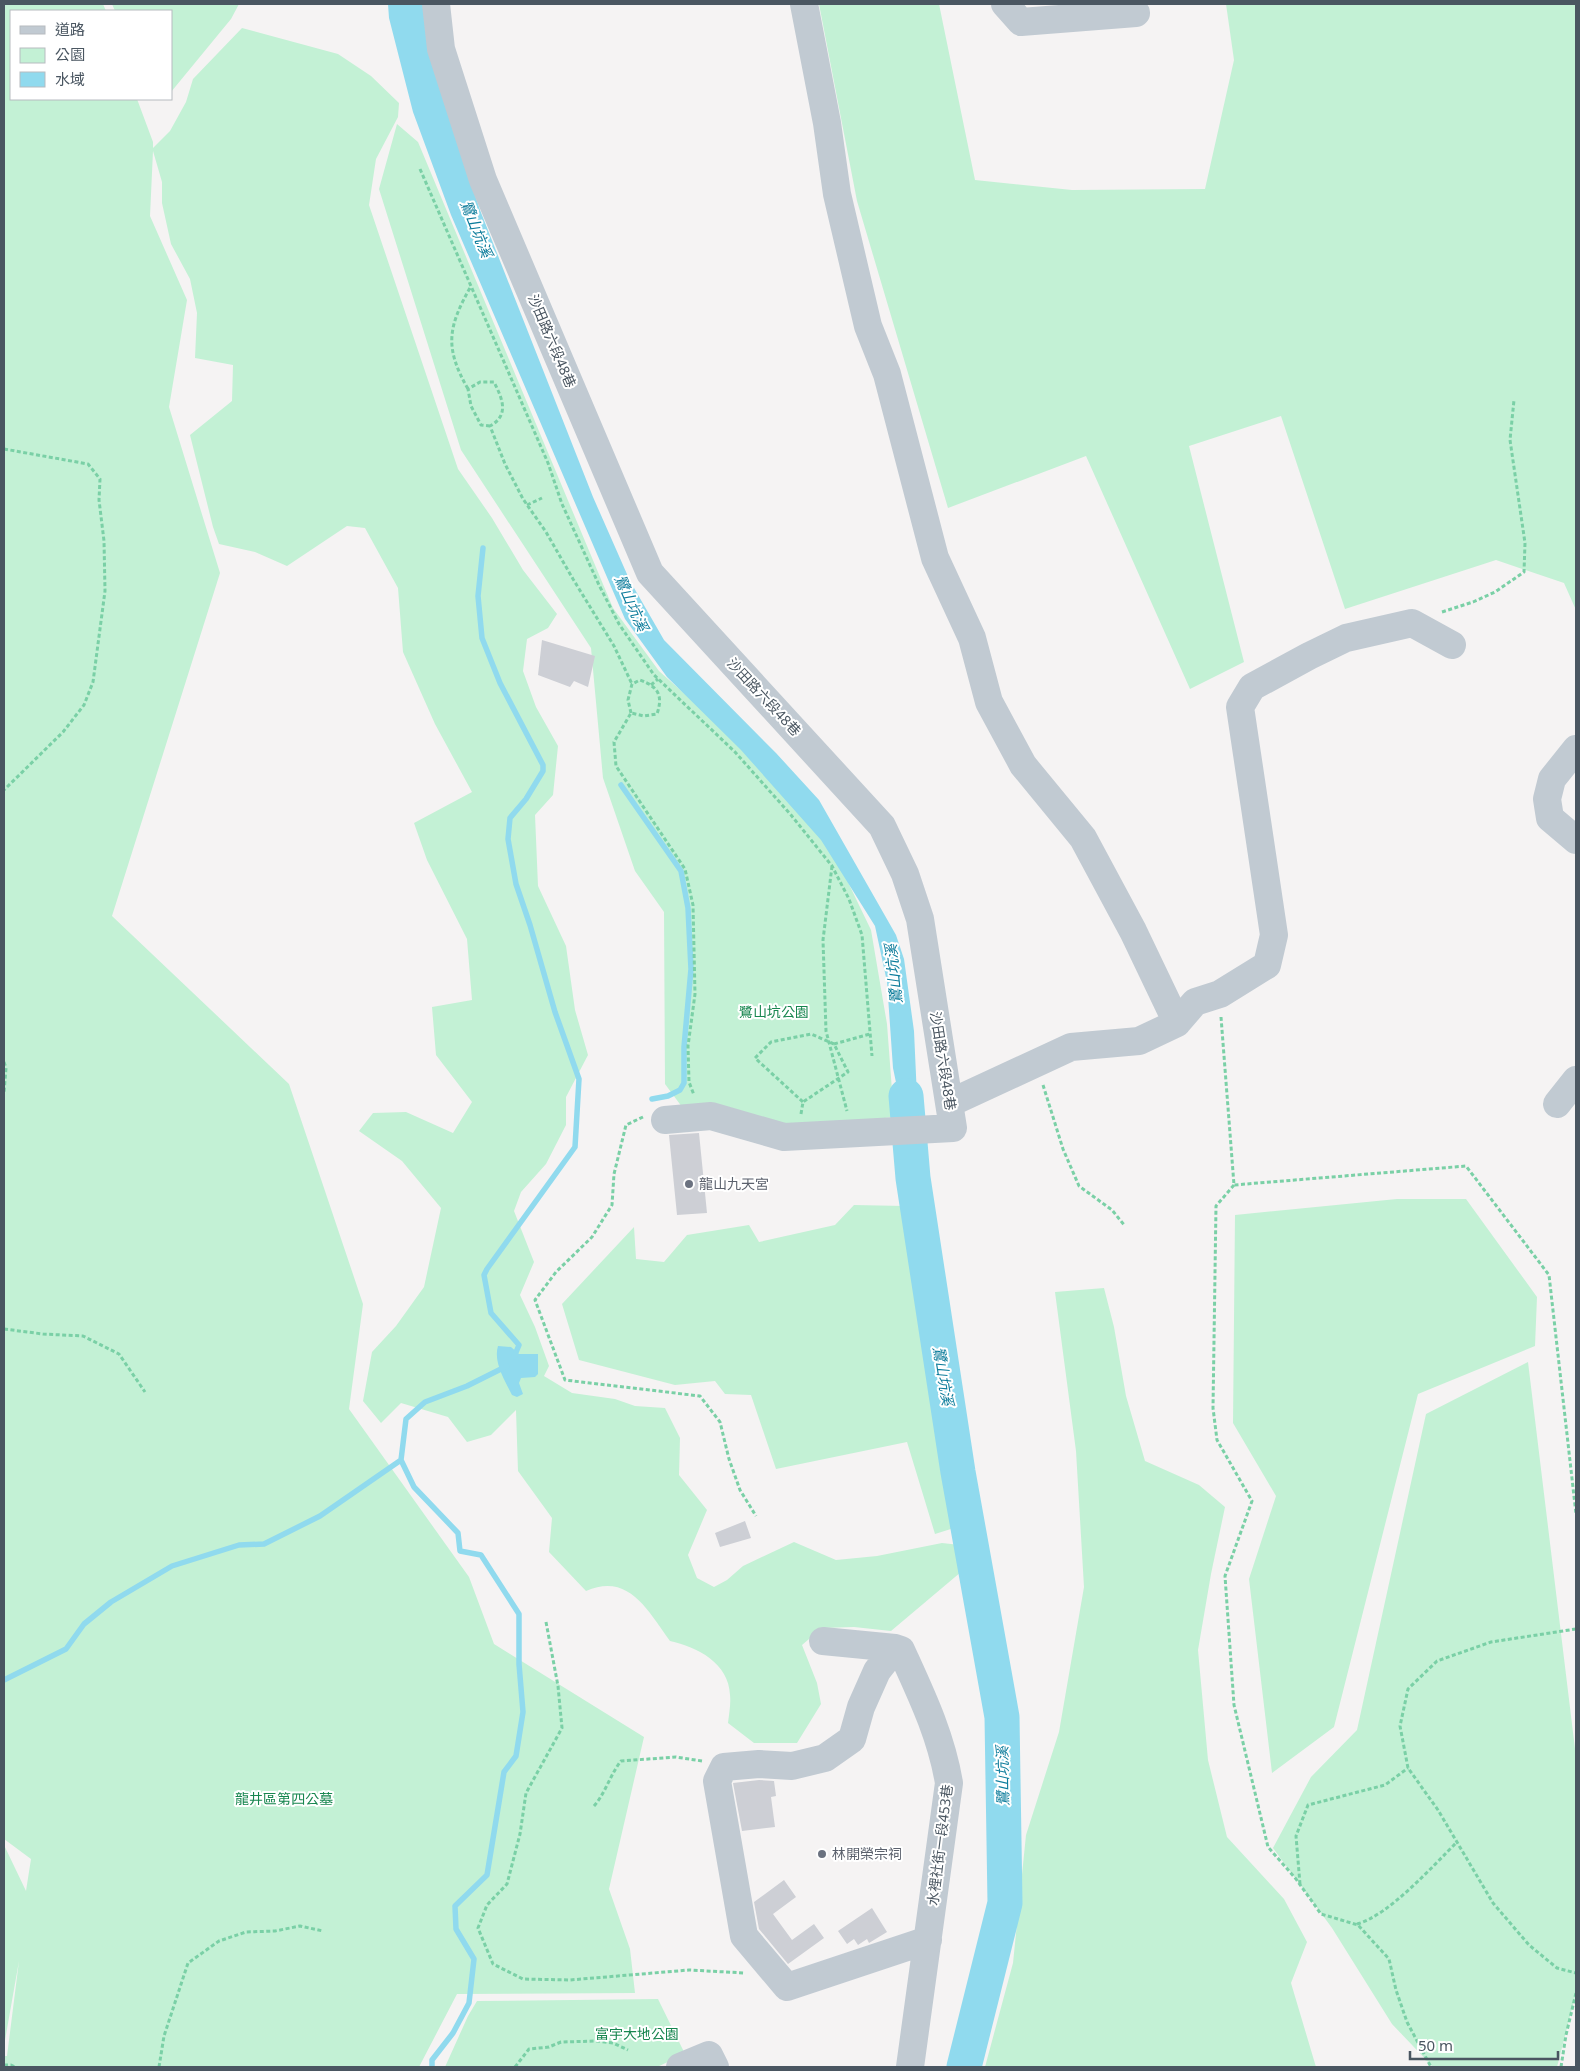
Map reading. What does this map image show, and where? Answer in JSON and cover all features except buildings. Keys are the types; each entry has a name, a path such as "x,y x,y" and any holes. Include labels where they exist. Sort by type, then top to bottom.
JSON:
{"street":[{"name":"沙田路六段48巷","path":"436,4 441,49 483,180 650,573 882,826 905,874 920,918 952,1115 880,1132 797,1137 784,1137 711,1116 666,1120"},
{"path":"804,4 827,123 837,194 868,326 887,374 935,558 972,638 989,702 1023,765 1083,838 1133,931 1177,1023"},
{"path":"1005,4 1021,22 1136,13"},
{"path":"952,1115 1038,1062 1071,1047 1138,1041 1177,1023 1195,1002 1220,994 1267,966 1274,935 1240,706 1252,687 1346,638 1412,623 1452,645"},
{"path":"1576,749 1552,779 1547,799 1550,818 1576,840"},
{"path":"1557,1104 1576,1080"},
{"path":"822,1641 895,1648"},
{"path":"895,1648 877,1671 861,1707 852,1739 825,1758 792,1766 759,1764 724,1767 717,1781 744,1936 787,1987 928,1940"},
{"name":"水裡社街一段453巷","path":"895,1648 901,1650 928,1708 944,1755 949,1783 910,2067"},
{"path":"680,2067 709,2055 715,2067"}],"path":[{"path":"420,168 548,463 562,504 619,624 658,679 735,752 791,815 832,866 849,899 862,935 872,1056"},
{"path":"468,389 480,382 494,382 503,399 502,413 498,421 490,426 482,425 470,406 468,389 457,369 452,348 451,331 463,300 471,286"},
{"path":"1437,614 1496,592 1524,572 1525,544 1510,440 1514,400"},
{"path":"490,426 505,464 527,505 546,532 572,579 614,646 632,684 628,700 631,713 614,742 616,766 686,869 693,905 695,994 688,1046 689,1082 700,1117"},
{"path":"4,449 88,464 100,478 98,500 104,541 105,591 93,682 84,705 63,732 4,790"},
{"path":"527,505 542,498"},
{"path":"650,685 658,679"},
{"path":"631,713 644,716 657,714 661,702 659,692 650,685 640,680 632,684"},
{"path":"832,866 823,940 826,1031 852,1133"},
{"path":"1220,994 1234,1185"},
{"path":"802,1102 755,1058 771,1042 811,1034 834,1044 870,1034"},
{"path":"797,1137 802,1102 848,1072 834,1044"},
{"path":"4,1062 6,1068 4,1093"},
{"path":"1038,1062 1063,1149 1079,1186 1112,1210 1125,1226"},
{"path":"666,1120 640,1116 626,1125 614,1174 612,1205 592,1237 556,1272 535,1300 565,1380 700,1396 720,1422 729,1459 740,1490 756,1516"},
{"path":"1431,2067 1407,2022 1388,1959 1358,1925 1321,1914 1300,1885 1268,1847 1234,1705 1225,1576 1252,1501 1218,1440 1213,1408 1216,1206 1234,1185 1466,1166 1549,1275 1576,1514"},
{"path":"4,1329 43,1334 83,1336 118,1354 146,1392"},
{"path":"546,1622 558,1686 562,1728 526,1793 520,1834 507,1884 487,1905 478,1928 493,1964 523,1980 570,1980 689,1970 776,1974"},
{"path":"1576,1629 1492,1642 1437,1662 1408,1689 1400,1726 1408,1768 1438,1810 1494,1903 1529,1945 1557,1968 1576,1973"},
{"path":"594,1806 603,1796 613,1771 621,1761 676,1757 724,1767"},
{"path":"1300,1885 1296,1836 1308,1805 1385,1785 1408,1768"},
{"path":"1358,1925 1383,1910 1405,1893 1457,1842"},
{"path":"159,2067 164,2036 188,1963 219,1941 246,1932 274,1931 300,1926 323,1931"},
{"path":"1561,2067 1576,1993"},
{"path":"515,2067 529,2049 548,2047 561,2042 614,2043 628,2050"},
{"path":"4,2065 11,2064 15,2067"}],"green space":[{"name":"龍井區第四公墓","path":"4,4 103,4 106,10 10,10 10,100 137,100 153,142 153,148 170,131 186,102 193,79 242,28 338,54 371,76 399,103 398,117 376,159 369,205 458,469 492,518 523,570 557,614 548,628 527,639 523,671 536,707 558,746 553,795 535,815 538,886 566,946 575,1010 588,1055 566,1097 566,1125 546,1164 521,1192 514,1211 534,1262 520,1295 535,1327 549,1366 544,1376 572,1393 615,1399 635,1406 665,1408 680,1438 679,1475 707,1510 688,1555 697,1578 714,1587 727,1580 743,1566 794,1542 836,1560 877,1556 942,1543 960,1545 961,1572 891,1631 854,1627 822,1628 802,1645 817,1683 821,1704 797,1743 754,1743 728,1723 730,1695 724,1674 718,1665 691,1647 670,1641 645,1607 626,1591 614,1587 601,1586 586,1591 549,1552 552,1518 518,1471 516,1410 491,1435 467,1442 448,1417 401,1403 381,1423 363,1401 372,1352 396,1326 424,1287 441,1208 402,1161 359,1131 373,1113 406,1112 453,1133 472,1102 436,1055 432,1007 472,1000 467,939 427,860 414,823 472,792 435,724 403,652 398,588 365,528 347,526 287,566 255,552 219,544 190,435 232,401 233,365 195,358 197,313 190,279 171,244 162,203 162,182 153,151 150,216 187,300 169,407 220,573 112,916 289,1084 363,1304 349,1409 469,1577 494,1644 644,1737 609,1889 630,1949 635,1993 457,1994 419,2067 4,2067 4,2056 7,2056 19,1961 4,2046 4,1845 26,1891 31,1859 4,1839"},
{"path":"112,4 239,4 231,19 172,91 172,10 115,10"},
{"path":"819,4 939,4 975,180 1072,190 1205,189 1234,60 1226,4 1576,4 1576,610 1564,583 1496,560 1345,609 1281,416 1189,446 1244,662 1190,689 1086,456 948,508 857,201"},
{"name":"鷺山坑公園","path":"397,124 418,142 613,608 659,671 742,745 820,824 871,930 887,1024 894,1117 799,1127 685,1111 665,1084 664,912 635,871 603,778 591,648 461,450 379,189"},
{"path":"1397,1199 1466,1199 1537,1297 1535,1346 1418,1394 1334,1727 1272,1773 1249,1579 1276,1496 1233,1423 1235,1215"},
{"path":"854,1205 905,1206 954,1528 935,1534 907,1442 776,1469 751,1395 725,1394 715,1381 675,1385 579,1360 562,1304 634,1227 636,1259 664,1262 687,1235 749,1225 759,1242 835,1225"},
{"path":"1104,1288 1114,1327 1126,1396 1145,1461 1199,1485 1225,1507 1198,1650 1208,1760 1227,1837 1284,1899 1307,1942 1291,1983 1316,2067 985,2067 1013,1963 1026,1835 1059,1732 1084,1587 1076,1451 1055,1292"},
{"path":"1528,1362 1576,1757 1576,1993 1557,2067 1433,2067 1392,2024 1332,1928 1273,1848 1311,1777 1357,1730 1426,1414"},
{"name":"富宇大地公園","path":"658,1999 685,2054 657,2067 445,2067 468,2016 477,2001"}],"water":[{"path":"388,4 427,4 457,140 480,210 593,497 630,581 664,640 776,753 819,800 896,935 904,959 914,1031 917,1097 908,1123 893,1068 887,982 875,926 821,840 741,750 667,677 625,619 451,215 413,112 389,18"},
{"path":"498,1346 511,1347 519,1354 538,1354 538,1374 535,1377 521,1378 519,1383 523,1394 517,1397 512,1395 500,1371 497,1358"}],"waterway":[{"path":"483,548 478,596 482,638 500,683 543,765 543,771 526,799 510,818 508,839 516,884 555,1012 579,1079 575,1147 484,1275 491,1313 519,1345 514,1357"},
{"path":"621,785 681,871 688,908 691,969 684,1047 684,1083 680,1090 668,1096 652,1099"},
{"name":"鷺山坑溪","path":"906,1096 913,1178 958,1472 1002,1717 1005,1903 964,2067"},
{"path":"432,2067 432,2060 453,2033 469,2003 474,1959 456,1929 455,1906 487,1875 504,1772 516,1756 523,1712 519,1664 519,1614 481,1555 460,1551 458,1533 414,1487 401,1460 406,1419 425,1402 467,1386 507,1366"},
{"path":"4,1680 66,1649 84,1624 111,1602 172,1566 239,1545 264,1544 320,1516 401,1460"}],"place":[{"name":"龍山九天宮","path":"689,1184"},
{"name":"林開榮宗祠","path":"822,1854"}]}
